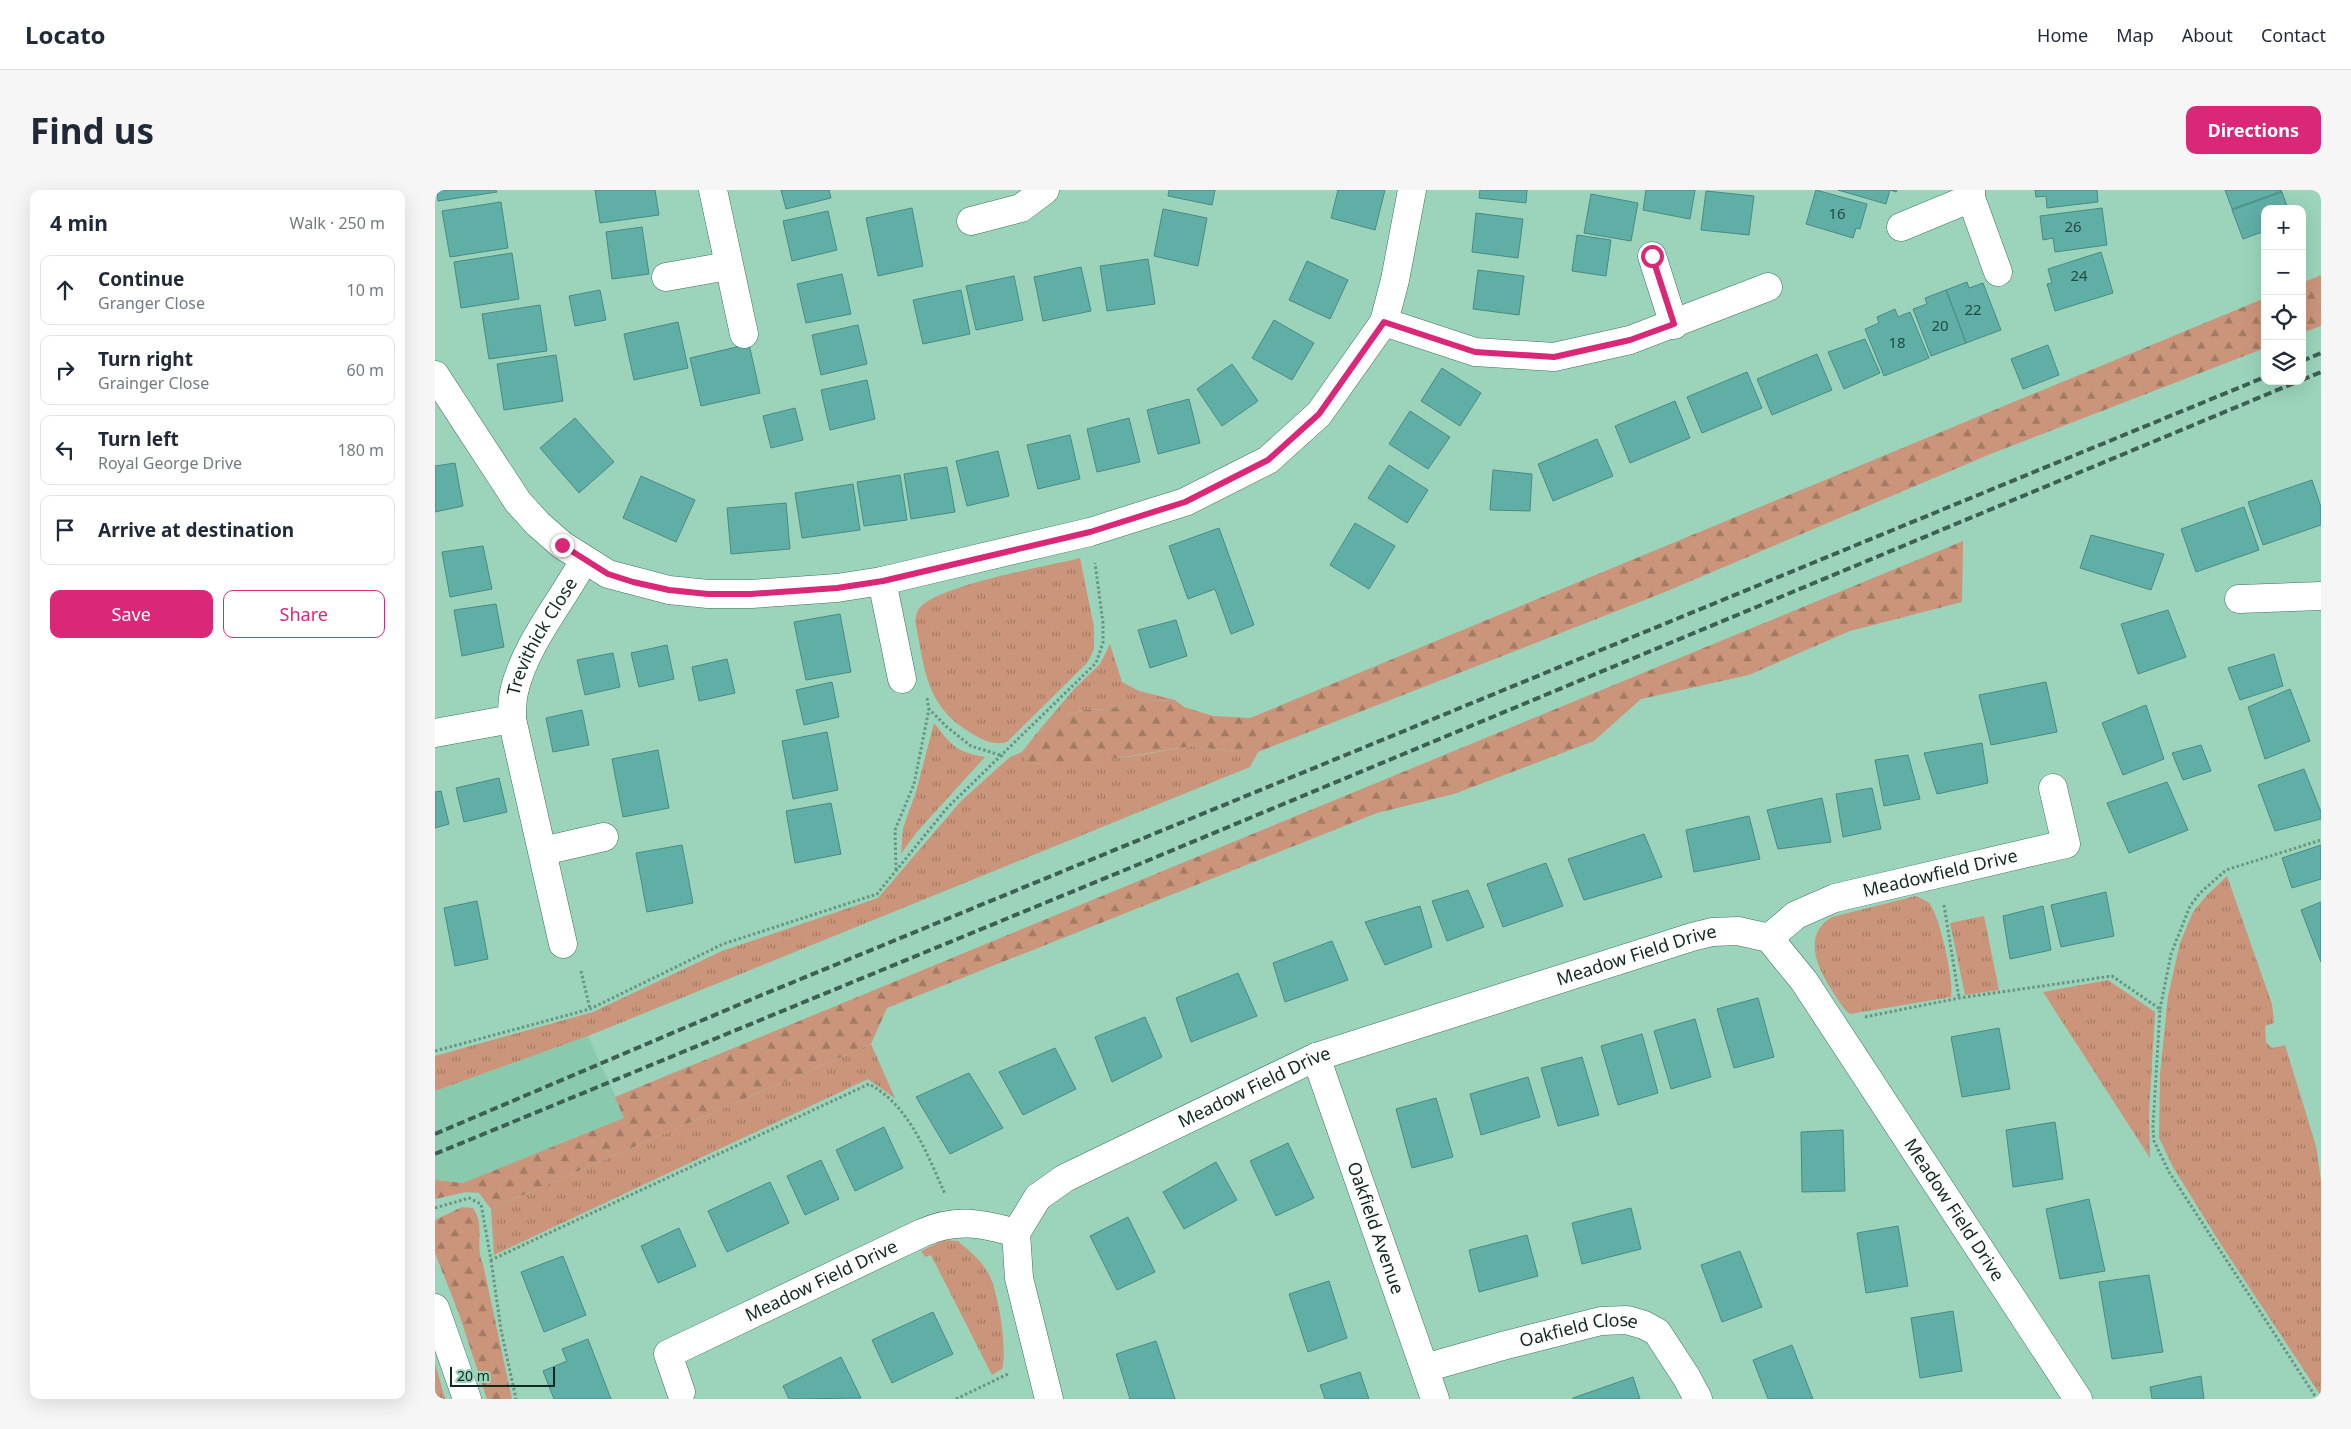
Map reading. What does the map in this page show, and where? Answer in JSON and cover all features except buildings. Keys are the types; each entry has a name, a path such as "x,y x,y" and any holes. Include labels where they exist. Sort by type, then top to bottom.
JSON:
{"street":[{"path":"713,190 744,334"},
{"path":"971,221 1021,208 1045,190"},
{"path":"436,378 518,502 538,524 562,545 608,574 669,590 708,594 751,594 837,588 883,581 1090,532 1185,502 1268,460 1319,414 1384,322 1395,280 1412,190"},
{"path":"1901,227 1971,194 1998,272"},
{"path":"1652,256 1674,324"},
{"path":"665,277 728,266"},
{"path":"1384,322 1475,352 1554,357 1630,340 1768,287"},
{"name":"Trevithick Close","path":"563,944 512,719 513,694 521,670 584,560"},
{"path":"883,581 914,686"},
{"path":"2239,599 2321,596"},
{"name":"Trevithick Close","path":"436,729 512,719"},
{"name":"Meadowfield Drive","path":"1769,938 1796,914 1835,898 2066,844 2053,788"},
{"path":"543,850 604,837"},
{"name":"Meadow Field Drive","path":"681,1392 668,1354 940,1225 958,1222 987,1225 1017,1233 1038,1197 1065,1178 1316,1056 1712,932 1738,931 1769,938 1804,981 2078,1399"},
{"name":"Oakfield Avenue","path":"1316,1056 1435,1399"},
{"path":"1017,1233 1019,1278 1037,1359 1049,1399"},
{"path":"435,1308 467,1399"},
{"name":"Oakfield Close","path":"1425,1368 1505,1344 1601,1321 1627,1320 1644,1325 1657,1332 1687,1378 1698,1399"}],"path":[{"path":"435,1051 590,1009 723,944 877,894 947,808 1003,756 1096,663 1103,643 1103,623 1090,532"},
{"path":"914,686 929,709 947,727 971,746 1003,756"},
{"path":"896,870 895,830 914,784 929,709"},
{"path":"2317,1399 2169,1172 2154,1142 2153,1127 2160,1009 2171,954 2190,906 2200,893 2226,870 2321,840"},
{"path":"1938,873 1959,998"},
{"path":"563,944 575,951 590,1009"},
{"path":"1833,1023 1959,998 2112,976 2160,1009"},
{"path":"491,1260 869,1084 892,1101 920,1136 958,1222"},
{"path":"435,1208 469,1198 481,1204 501,1330 516,1399"},
{"path":"955,1399 1037,1359"}],"shaded area":[{"path":"588,1036 625,1118 463,1183 435,1180 435,1091"}],"green space":[{"path":"2321,275 2321,326 2306,332 2306,295 2306,281"},
{"path":"2261,300 2261,350 1993,453 1665,592 1258,752 1234,752 1192,746 1105,760 1063,764 1028,763 1022,752 1036,734 1065,716 1085,710 1111,709 1145,701 1175,700 1184,707 1213,716 1250,718"},
{"path":"1963,541 1962,602 1850,631 1749,675 1641,699 1594,741 1454,794 1377,813 887,1008 871,1044 491,1209 479,1193 466,1192 435,1199 435,1180 463,1183 624,1118 615,1097"},
{"path":"1080,558 1094,627 1094,649 1087,663 1007,742 993,743 975,736 944,711 929,685 915,621 918,610 928,601 967,585"},
{"path":"1110,644 1122,682 1139,691 1175,700 1145,701 1111,709 1084,710 1065,716 1036,734 1075,688 1100,664"},
{"path":"934,723 955,747 967,753 985,757 916,833 901,854 903,828 916,792"},
{"path":"1192,746 1234,752 1258,752 1250,767 588,1036 435,1091 435,1056 593,1012 722,951 878,898 961,801 1010,757 1022,752 1028,763 1070,763"},
{"path":"2227,876 2272,1004 2274,1023 2265,1026 2266,1042 2272,1048 2285,1045 2316,1146 2321,1180 2321,1396 2220,1243 2173,1167 2159,1138 2160,1074 2168,996 2180,943 2193,912"},
{"path":"1916,896 1929,903 1937,920 1951,978 1951,997 1850,1014 1840,1003 1821,971 1815,951 1817,933 1823,924 1832,917"},
{"path":"1984,916 1999,990 1965,995 1950,923"},
{"path":"2108,980 2155,1012 2149,1114 2150,1158 2043,992"},
{"path":"871,1044 895,1098 868,1079 494,1255 491,1209"},
{"path":"462,1207 473,1208 479,1222 479,1251 512,1399 487,1399 458,1311 435,1253 435,1220"},
{"path":"944,1240 958,1241 981,1263 991,1279 1001,1319 1004,1348 1002,1369 992,1375 931,1255 925,1257 921,1251"},
{"path":"435,1363 445,1399 435,1399"}],"railway":[{"path":"2306,359 2321,353"},
{"path":"2306,378 2321,372"},
{"path":"435,1134 757,997 2261,379"},
{"path":"435,1154 1137,865 2289,385"}],"route":[{"path":"562,545 608,574 633,582 669,590 708,594 751,594 837,588 883,581 1003,551 1090,532 1185,502 1268,460 1319,414 1384,322 1475,352 1554,357 1630,340 1674,324 1652,256"}]}
